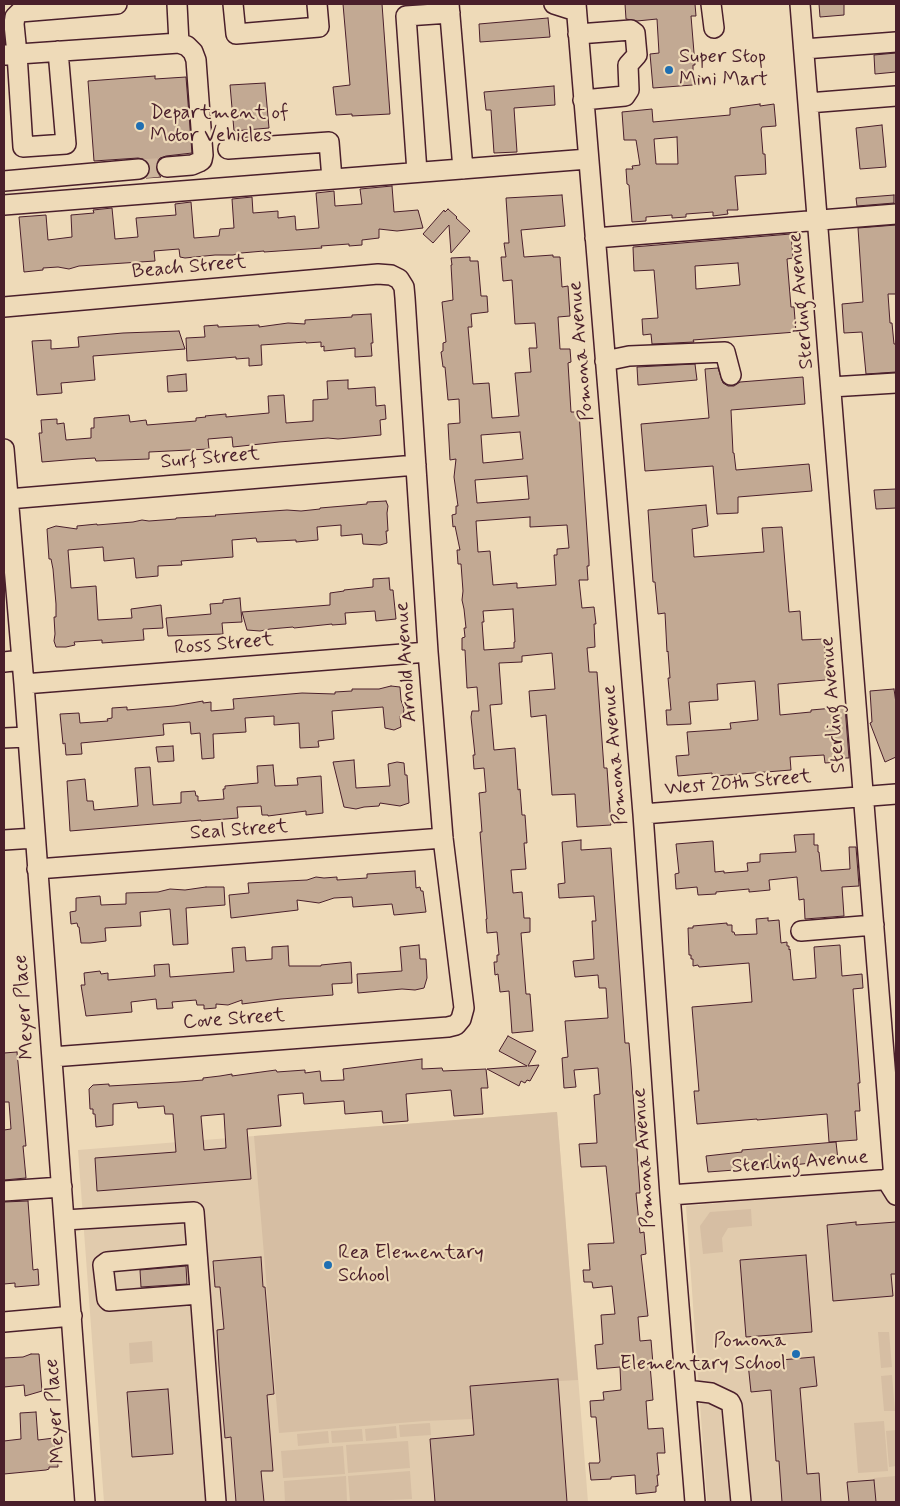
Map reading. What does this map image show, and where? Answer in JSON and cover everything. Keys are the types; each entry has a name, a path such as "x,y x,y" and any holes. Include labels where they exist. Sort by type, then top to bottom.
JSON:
{"street":[{"path":"58,51 66,144 23,147 10,55 15,17 20,12 117,4"},
{"path":"177,4 179,43"},
{"path":"234,4 236,34 319,27 317,4"},
{"path":"554,4 576,7"},
{"path":"710,4 714,28"},
{"name":"Sterling Avenue","path":"670,1195 891,1187 894,1178 800,4"},
{"name":"Pomona Avenue","path":"576,7 644,814 670,1195 695,1502"},
{"path":"417,172 406,16 450,8 463,169"},
{"path":"578,34 631,30 635,33 637,55 628,65 629,90 625,96 583,100"},
{"path":"804,49 896,42"},
{"path":"10,55 179,43 187,46 193,52 196,60 203,155 202,160 192,165 167,167"},
{"path":"808,103 896,96"},
{"path":"228,149 329,142 332,179"},
{"path":"4,205 588,159"},
{"path":"4,180 140,169"},
{"path":"120,171 122,196"},
{"path":"595,238 896,214"},
{"name":"Beach Street","path":"4,307 378,274"},
{"name":"Arnold Avenue","path":"378,274 391,275 398,279 404,288 428,652 444,838 464,1008 461,1019 456,1025 420,1028"},
{"path":"605,361 628,356 725,352 731,375"},
{"path":"831,388 896,383"},
{"name":"Meyer Place","path":"4,449 8,499 13,661 24,684 65,1220 84,1502"},
{"name":"Surf Street","path":"8,499 416,465"},
{"name":"Ross Street","path":"24,684 428,652"},
{"path":"4,738 28,737"},
{"name":"West 20th Street","path":"644,814 896,794"},
{"path":"4,840 35,838"},
{"name":"Seal Street","path":"37,869 444,838"},
{"path":"802,931 874,925"},
{"name":"Cove Street","path":"52,1056 420,1028"},
{"path":"4,1191 62,1186"},
{"path":"65,1220 194,1212 216,1502"},
{"path":"196,1254 107,1262 104,1265 107,1298 109,1301 199,1294"},
{"path":"4,1322 72,1316"},
{"path":"686,1390 711,1393 730,1402 732,1406 740,1502"}],"shaded area":[{"name":"Rea Elementary School","path":"557,1112 588,1502 104,1502 78,1150"},
{"path":"557,1112 578,1380 470,1386 473,1419 424,1421 279,1433 254,1136"},
{"name":"Pomona Elementary School","path":"896,1166 896,1502 707,1502 686,1206 883,1189"},
{"path":"751,1209 752,1226 728,1228 722,1238 723,1252 703,1254 700,1226 710,1212"},
{"path":"878,1332 889,1332 892,1367 881,1368"},
{"path":"152,1341 153,1362 130,1364 129,1343"},
{"path":"892,1375 895,1411 884,1411 881,1376"},
{"path":"884,1421 888,1471 858,1473 854,1423"},
{"path":"430,1423 431,1435 400,1437 399,1425"},
{"path":"396,1426 397,1438 366,1441 365,1429"},
{"path":"362,1429 363,1441 332,1443 331,1431"},
{"path":"896,1430 896,1466 889,1467 886,1431"},
{"path":"328,1431 329,1443 298,1446 297,1434"},
{"path":"408,1441 410,1468 348,1473 346,1445"},
{"path":"343,1446 345,1474 283,1478 281,1451"},
{"path":"410,1471 412,1499 350,1502 348,1476"},
{"path":"346,1476 347,1502 285,1502 284,1481"},
{"path":"896,1476 896,1502 875,1502 874,1478"}],"building":[{"path":"343,4 382,4 390,114 336,115 333,87 350,85"},
{"path":"625,4 695,4 696,16 691,16 695,65 693,65 693,72 691,72 693,85 653,88 650,54 659,53 657,19 637,21 626,19"},
{"path":"819,4 844,4 844,15 820,17"},
{"path":"548,18 550,37 480,42 479,24"},
{"path":"896,53 896,72 875,74 874,55"},
{"name":"Department of Motor Vehicles","path":"155,76 155,79 186,77 192,153 160,158 156,167 161,177 146,178 150,168 148,162 143,159 94,161 88,81"},
{"path":"265,83 269,128 234,131 230,85"},
{"path":"554,86 555,105 514,108 517,152 494,153 491,110 486,110 484,92"},
{"path":"774,104 776,126 762,127 761,129 766,174 735,176 738,210 727,210 728,214 713,216 713,212 686,214 686,217 672,218 672,215 646,217 646,221 632,222 626,169 633,169 632,166 640,165 636,140 624,140 622,112 652,109 653,122 730,115 730,108","holes":["677,137 678,164 656,164 654,139"]},
{"path":"882,125 886,167 860,169 856,128"},
{"path":"392,186 394,212 418,210 423,228 397,231 379,229 379,238 362,240 362,245 321,246 322,248 185,258 180,257 179,249 154,251 155,261 79,266 69,269 58,267 43,268 43,270 24,272 19,217 46,215 48,240 72,237 71,215 94,213 93,210 112,208 115,239 138,237 136,218 176,215 175,204 191,202 194,238 219,236 220,229 234,228 232,199 252,197 253,213 278,211 278,218 295,216 296,230 319,228 316,193 334,191 335,206 362,204 360,189"},
{"path":"562,195 565,226 521,230 524,257 553,255 553,257 560,257 562,287 568,286 570,316 558,317 560,349 570,349 571,362 568,363 571,412 579,412 589,566 587,566 588,580 579,580 582,608 594,607 596,624 594,624 595,647 587,648 589,672 597,672 604,768 607,768 611,825 577,827 575,794 552,795 546,715 531,717 529,691 555,689 552,653 522,656 522,662 499,663 502,704 490,705 494,750 515,748 518,790 520,789 522,815 525,815 527,843 524,843 526,869 511,870 513,893 522,892 524,918 530,918 530,932 521,933 526,994 530,994 533,1031 512,1033 509,991 500,992 498,974 495,975 494,962 497,962 497,955 499,955 497,932 487,933 479,793 486,792 484,768 474,769 473,755 475,755 471,717 472,711 479,711 477,687 467,688 465,650 462,650 462,638 465,637 464,628 466,628 462,600 461,564 458,564 457,550 460,550 455,526 453,527 452,515 456,514 456,506 458,506 454,477 456,459 450,460 448,424 460,423 459,399 448,400 445,367 443,367 441,352 443,351 443,343 446,342 442,302 453,300 451,258 470,257 470,261 478,261 481,296 487,296 488,312 471,314 472,327 468,327 473,384 489,383 492,418 519,416 515,373 531,372 529,348 537,348 535,323 515,324 512,280 503,281 501,257 506,257 504,243 509,243 506,198","holes":["520,432 523,459 483,463 481,435","527,476 529,499 477,503 475,480","530,517 530,527 567,525 569,548 557,549 557,555 554,555 556,585 517,588 517,583 493,585 490,551 478,552 476,521","513,609 514,648 484,650 483,611"]},
{"path":"894,195 894,203 857,206 856,198"},
{"path":"448,209 470,231 451,253 449,225 433,243 423,234 444,210 445,212"},
{"path":"896,225 896,294 888,294 890,323 892,323 894,344 896,344 896,372 866,374 862,332 844,333 842,304 863,302 858,228"},
{"path":"791,234 793,258 787,259 791,307 794,307 796,332 652,344 651,334 643,335 642,319 658,318 654,270 634,271 633,247","holes":["738,263 740,285 696,289 695,266"]},
{"path":"371,314 372,356 355,357 355,348 324,351 324,346 321,347 321,342 306,342 261,345 262,365 249,366 249,358 236,359 236,357 187,361 186,338 205,337 204,326 259,325 259,327 288,323 305,324 305,320"},
{"path":"179,331 185,349 93,356 95,380 61,383 62,393 37,395 32,341 51,340 51,349 79,347 78,337"},
{"path":"695,364 697,380 638,385 637,367"},
{"path":"718,368 723,383 728,386 734,386 740,382 803,377 805,404 731,410 733,453 736,470 809,464 812,491 738,497 738,513 717,514 713,466 645,471 641,424 709,418 705,369"},
{"path":"186,374 187,391 168,392 167,376"},
{"path":"348,380 348,389 375,387 376,406 385,405 386,419 380,420 381,435 233,447 232,437 208,439 209,449 149,452 149,459 96,461 95,458 42,462 39,433 42,433 41,420 57,419 57,424 64,423 66,440 91,438 94,418 129,415 130,422 146,420 147,425 196,421 196,418 205,416 226,414 226,417 269,413 268,396 284,395 286,423 313,421 313,400 328,399 327,381"},
{"path":"896,489 896,508 876,509 874,490"},
{"path":"386,501 388,506 387,543 380,545 363,544 362,534 341,536 341,525 317,527 318,540 257,542 256,538 232,540 233,557 181,561 182,565 158,566 158,576 136,578 134,558 104,561 103,547 68,550 71,588 96,586 98,620 132,618 131,609 161,605 163,628 143,629 144,640 102,643 102,640 74,642 75,645 56,647 54,641 54,617 56,617 56,604 53,569 51,559 49,559 47,529 56,526 77,529 77,526 142,520 287,510 301,511"},
{"path":"706,505 708,526 692,529 694,557 764,552 762,528 782,527 789,612 800,611 802,640 824,639 827,676 826,680 778,684 780,715 845,707 849,758 838,758 839,762 825,763 824,755 790,757 791,770 716,776 716,774 712,775 712,773 678,776 676,756 689,755 687,732 731,729 730,723 758,720 755,681 717,684 718,700 689,702 691,724 667,725 666,710 671,710 665,613 658,614 655,582 653,582 648,510"},
{"path":"389,578 390,590 393,590 396,619 376,621 375,611 345,613 346,624 260,631 247,630 242,612 330,605 330,593 373,587 373,579"},
{"path":"240,598 242,622 222,623 223,634 168,636 166,618 211,614 210,604 223,603 223,600"},
{"path":"391,686 400,687 404,709 403,716 400,716 401,727 394,730 385,728 383,707 332,711 334,739 318,741 319,747 300,748 299,723 274,725 274,716 245,718 246,732 213,734 214,758 202,759 200,733 191,734 190,722 163,724 164,735 81,743 82,754 66,755 65,743 63,744 60,714 79,713 80,723 108,721 107,719 112,718 112,708 127,707 127,710 174,706 203,701 203,703 211,702 211,711 234,709 233,699 302,693 335,694 335,692 352,691 352,689 379,689"},
{"path":"894,689 896,703 896,757 885,762 870,723 872,722 870,691"},
{"path":"173,746 174,761 158,762 156,747"},
{"path":"354,760 356,788 390,786 388,764 404,763 409,803 400,806 380,803 379,806 356,809 344,807 333,762"},
{"path":"273,765 275,786 298,785 297,778 321,776 323,813 306,815 306,811 268,816 262,815 261,806 237,807 238,818 70,831 67,781 85,779 87,801 93,801 94,810 138,806 135,768 150,767 153,805 181,803 181,792 195,791 198,801 224,799 223,789 225,789 225,786 258,783 257,766"},
{"path":"814,834 814,845 818,845 821,871 850,869 849,847 856,847 859,886 842,887 844,916 805,919 804,899 799,900 797,877 769,880 770,890 749,892 749,889 698,895 697,887 676,889 675,874 679,873 676,844 713,841 715,872 724,871 724,873 748,871 747,863 760,862 760,854 796,852 794,835"},
{"path":"581,840 581,850 611,848 625,1043 629,1043 631,1066 640,1193 636,1193 640,1233 644,1232 646,1254 641,1255 648,1316 638,1317 640,1341 651,1340 653,1364 650,1365 653,1400 646,1401 648,1429 663,1428 665,1453 657,1453 659,1475 657,1475 658,1486 656,1486 656,1492 636,1494 635,1475 591,1480 589,1463 599,1463 600,1461 596,1417 591,1417 590,1401 604,1400 603,1392 621,1390 620,1367 597,1369 595,1345 603,1344 601,1315 615,1314 612,1286 593,1288 592,1282 584,1282 583,1270 590,1270 588,1244 614,1243 606,1166 581,1167 579,1144 597,1143 594,1095 600,1094 598,1068 574,1070 576,1087 564,1088 562,1058 568,1057 565,1021 608,1018 606,988 599,988 598,975 575,977 573,961 594,959 592,921 596,921 594,896 559,898 558,884 565,883 562,842"},
{"path":"415,871 416,888 420,887 421,891 423,891 426,912 394,915 392,904 353,907 352,897 334,898 319,903 297,900 298,910 231,918 229,895 249,893 248,883 307,880 316,877 337,877 337,880 367,878 367,874"},
{"path":"224,887 225,905 186,908 188,944 173,945 170,909 140,912 141,926 105,928 106,941 81,943 77,923 71,924 70,912 76,911 76,898 100,896 101,905 126,904 126,893"},
{"path":"768,918 768,921 779,920 781,943 787,942 787,946 790,949 793,980 816,978 814,947 840,945 842,976 862,974 863,988 853,989 860,1083 858,1083 860,1111 855,1111 857,1140 829,1142 827,1114 697,1124 694,1091 699,1091 692,1007 752,1002 749,963 693,966 693,959 689,955 688,928 727,923 727,925 732,925 732,932 735,935 757,934 756,919"},
{"path":"419,945 420,959 426,959 427,978 424,988 358,993 357,974 402,971 400,947"},
{"path":"288,946 289,966 321,966 351,962 352,983 332,984 333,995 242,1004 242,1000 228,1005 216,1004 216,1008 204,1009 204,1005 197,1005 196,1000 172,1002 173,1008 157,1009 156,999 131,1002 132,1012 86,1016 81,985 85,985 84,973 100,971 101,974 108,973 108,980 155,976 154,965 169,964 170,977 234,972 232,948 245,947 246,961 272,959 272,947"},
{"path":"508,1036 536,1051 528,1066 539,1065 530,1081 527,1080 525,1083 521,1081 519,1086 487,1069 527,1066 499,1051"},
{"path":"17,1052 26,1146 23,1146 26,1178 4,1180 4,1130 11,1129 9,1102 4,1102 4,1053"},
{"path":"422,1059 422,1069 442,1068 443,1071 486,1069 488,1088 481,1088 483,1114 454,1116 451,1090 406,1094 408,1121 383,1123 382,1111 345,1114 344,1101 304,1104 303,1093 278,1095 281,1126 247,1129 251,1179 97,1191 95,1158 176,1152 173,1114 165,1114 164,1106 138,1108 137,1102 113,1104 113,1125 96,1127 95,1114 93,1114 93,1109 90,1109 89,1089 93,1085 109,1084 109,1086 179,1082 276,1070 277,1072 305,1070 305,1073 320,1071 321,1081 344,1080 343,1069","holes":["224,1114 226,1148 204,1150 201,1116"]},
{"path":"836,1142 838,1160 708,1172 706,1156 742,1152 742,1150"},
{"path":"28,1201 33,1270 38,1269 39,1285 15,1287 15,1283 4,1284 4,1202"},
{"path":"856,1222 856,1225 896,1222 896,1274 891,1274 893,1296 833,1301 827,1225"},
{"path":"806,1255 812,1332 746,1337 740,1260"},
{"path":"261,1257 274,1394 267,1395 273,1471 261,1471 264,1502 236,1502 231,1437 225,1438 217,1330 224,1329 220,1287 215,1287 213,1261"},
{"path":"186,1266 187,1284 141,1287 140,1270"},
{"path":"39,1354 42,1391 25,1396 24,1385 4,1387 4,1358 23,1357"},
{"path":"814,1357 817,1386 800,1388 807,1474 819,1473 821,1502 782,1502 779,1461 776,1461 771,1390 751,1392 748,1363"},
{"path":"558,1379 567,1502 435,1502 430,1439 474,1435 470,1386"},
{"path":"168,1389 173,1454 132,1457 127,1392"},
{"path":"36,1412 38,1440 54,1438 55,1449 57,1448 58,1467 4,1474 4,1441 21,1439 20,1413"},
{"path":"874,1480 876,1502 849,1502 847,1482"}],"tunnel":[{"path":"139,169 167,167"}],"place":[{"name":"Super Stop Mini Mart","path":"669,70"},
{"name":"Department of Motor Vehicles","path":"140,126"},
{"name":"Rea Elementary School","path":"328,1265"},
{"name":"Pomona Elementary School","path":"796,1354"}]}
